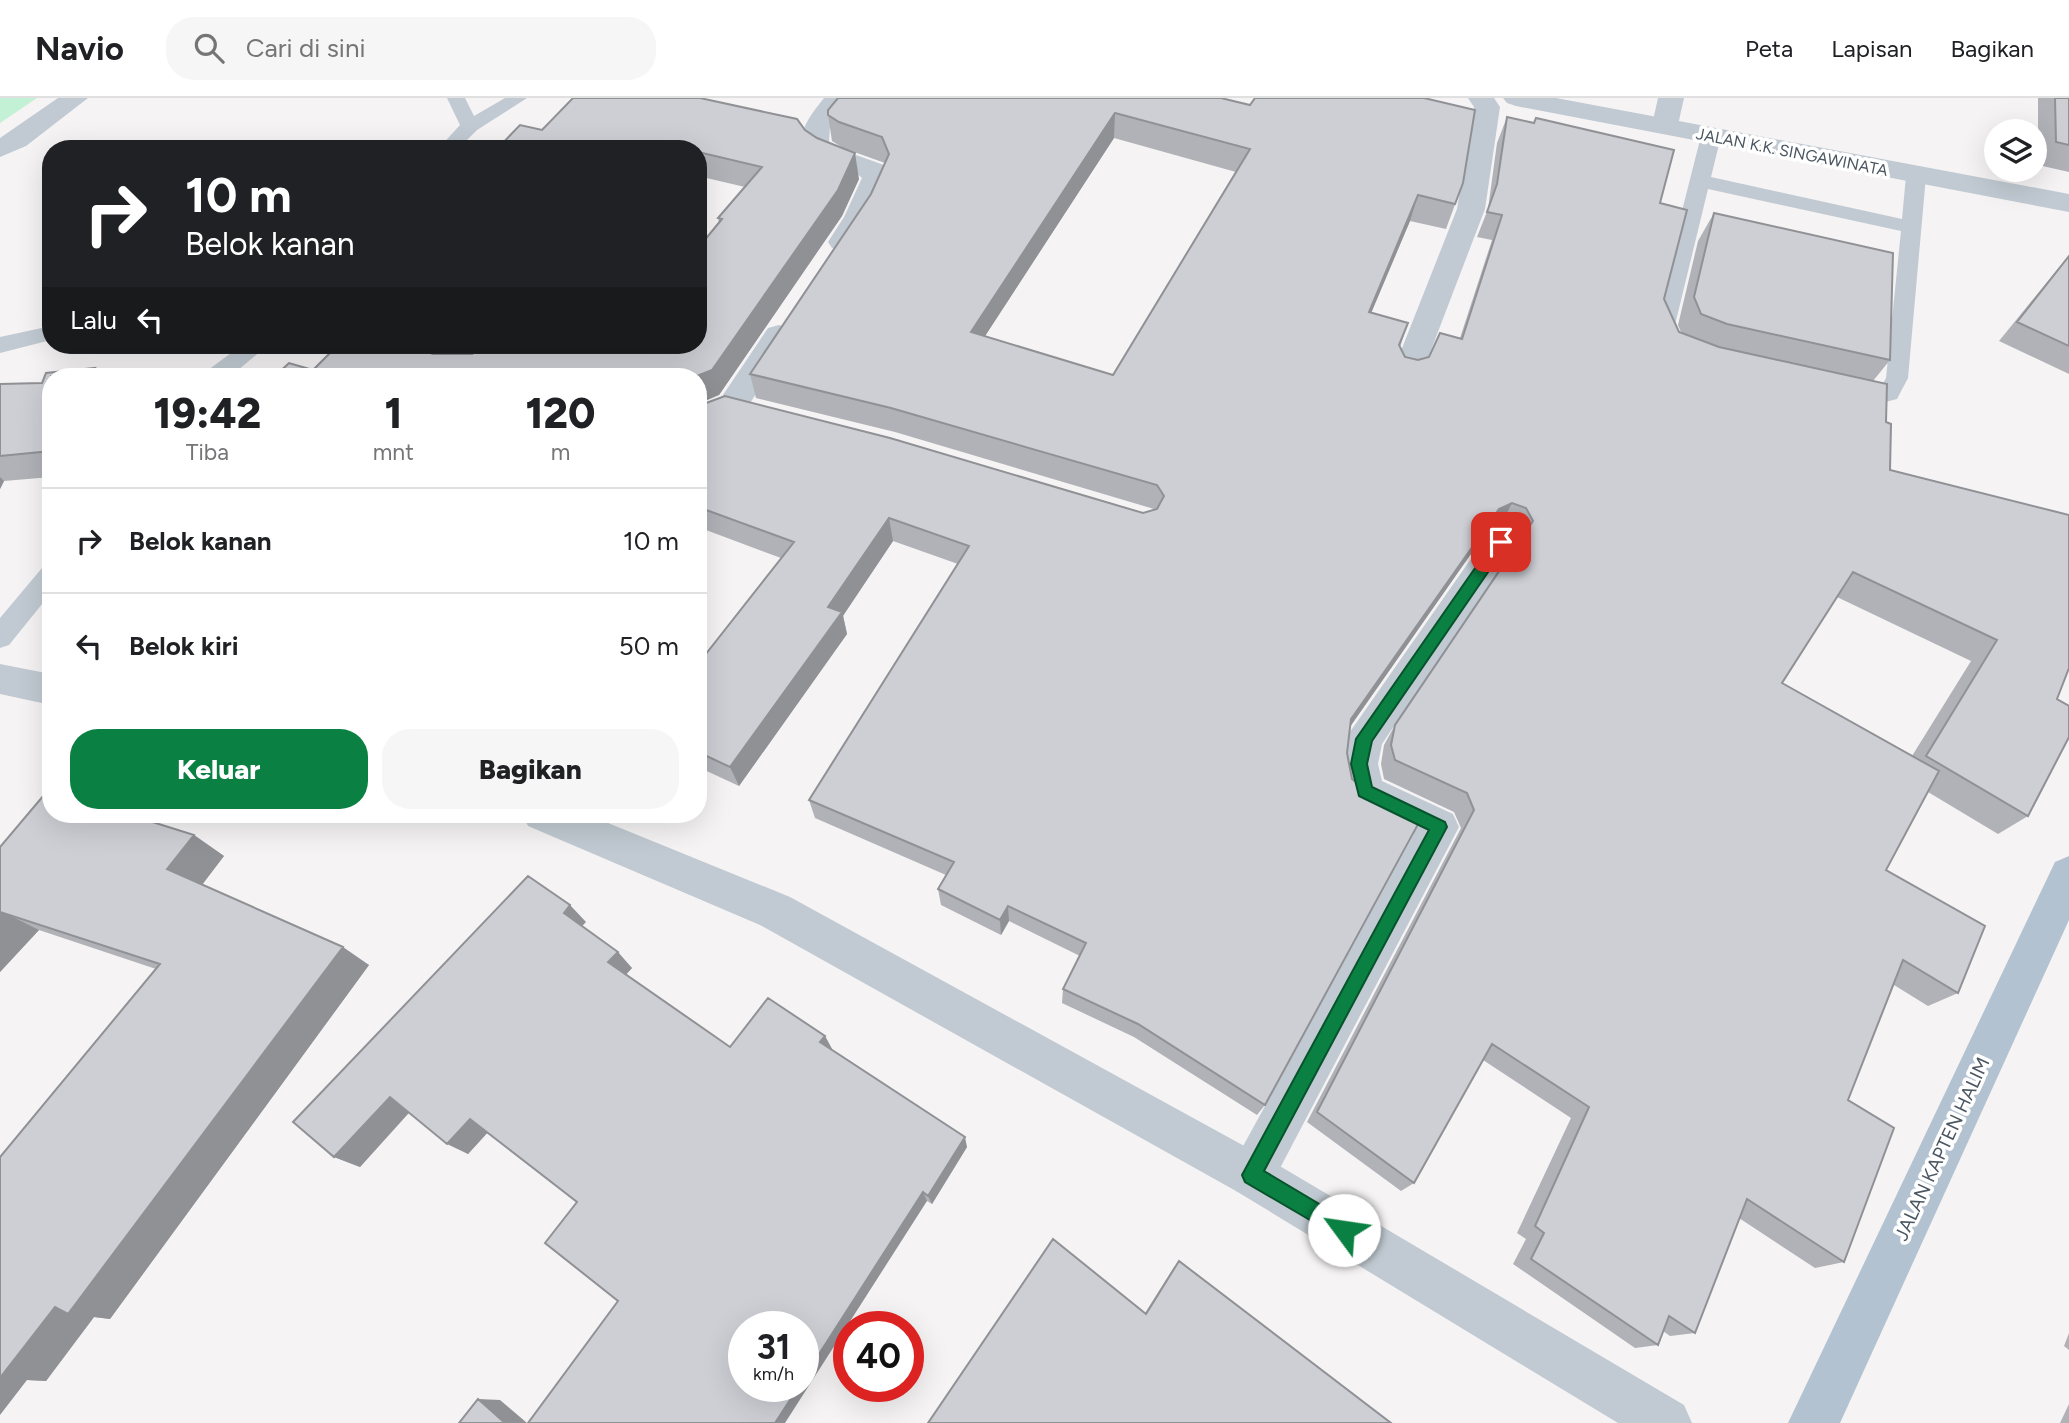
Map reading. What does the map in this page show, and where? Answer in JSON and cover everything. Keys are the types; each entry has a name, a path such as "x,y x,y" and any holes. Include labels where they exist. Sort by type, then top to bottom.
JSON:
{"main road":[{"name":"JALAN KAPTEN HALIM","path":"1814,1423 2069,875"}],"street":[{"path":"0,149 17,140 75,98"},
{"path":"828,262 858,218 876,178 874,171 865,165 830,155 819,150 816,144 815,128 837,98"},
{"path":"1408,370 1471,209 1487,107 1481,98"},
{"name":"JALAN K.K. SINGAWINATA","path":"1516,98 2069,203"},
{"path":"1665,125 1671,98"},
{"path":"766,416 719,411 791,318"},
{"path":"1252,1175 1439,827 1364,791 1359,764 1364,739 1501,542"},
{"path":"0,679 42,688"},
{"path":"564,823 775,911 1252,1175 1666,1423"}],"lane":[{"path":"456,98 470,126"},
{"path":"456,140 470,126 518,98"},
{"path":"1694,357 1673,349 1664,325 1711,136"},
{"path":"1832,389 1870,398 1889,393 1897,377 1916,176"},
{"path":"1699,181 1911,227"},
{"path":"0,345 42,335"},
{"path":"227,368 245,354"},
{"path":"0,636 42,586"}],"green space":[{"path":"0,98 37,98 0,123"}],"building":[{"path":"573,98 700,98 797,119 805,130 817,138 855,153 838,190 712,370 707,372 707,368 315,368 329,354 707,354 707,237 722,219 718,218 762,167 707,154 707,140 506,140 520,125 542,130"},
{"path":"838,98 1221,98 1250,105 1255,98 1424,98 1475,110 1463,183 1455,204 1418,195 1369,312 1408,323 1399,345 1405,357 1418,360 1429,357 1440,333 1462,339 1502,215 1487,212 1497,184 1507,117 1534,123 1536,118 1674,150 1660,203 1687,210 1664,299 1679,332 1719,347 1887,384 1886,422 1891,424 1890,470 2069,515 2069,668 2057,699 2069,706 2069,737 2028,816 1926,756 1997,640 1853,572 1782,683 1939,771 1886,870 1985,926 1958,993 1903,960 1848,1100 1894,1128 1844,1262 1747,1199 1695,1333 1669,1316 1658,1345 1531,1259 1544,1233 1535,1226 1589,1107 1492,1044 1414,1183 1317,1112 1474,810 1467,793 1395,760 1391,745 1395,725 1533,521 1526,508 1512,503 1499,509 1351,719 1347,753 1352,779 1370,794 1422,817 1265,1105 1138,1024 1063,989 1086,943 1008,906 1000,920 938,889 954,862 809,800 969,546 889,518 828,607 842,612 730,767 707,756 707,653 794,542 707,510 707,403 725,396 890,438 1143,513 1157,509 1164,496 1157,485 891,408 750,374 871,194 889,154 882,137 839,122 828,115 828,110","holes":["1115,113 1250,149 1113,375 971,332"]},
{"path":"2055,98 2069,98 2069,145 2056,142"},
{"path":"1714,213 1893,253 1890,360 1727,324 1701,314 1694,297"},
{"path":"2069,256 2069,346 2017,322"},
{"path":"289,363 306,368 284,368"},
{"path":"42,383 42,452 0,456 0,384"},
{"path":"42,797 42,823 156,823 194,835 167,869 343,947 68,1314 55,1307 0,1378 0,1157 160,964 0,912 0,847"},
{"path":"528,876 570,905 564,913 618,952 608,962 730,1047 768,998 825,1036 820,1042 965,1137 928,1196 923,1192 847,1311 833,1311 833,1332 819,1354 819,1311 728,1311 728,1402 789,1402 775,1423 528,1423 618,1301 545,1243 577,1202 470,1119 447,1144 390,1097 334,1157 293,1122"},
{"path":"1053,1239 1146,1314 1179,1261 1391,1423 928,1423"},
{"path":"478,1399 505,1423 459,1423"}],"route":[{"path":"1344,1230 1252,1175 1439,827 1364,791 1359,764 1364,739 1501,542"}]}
